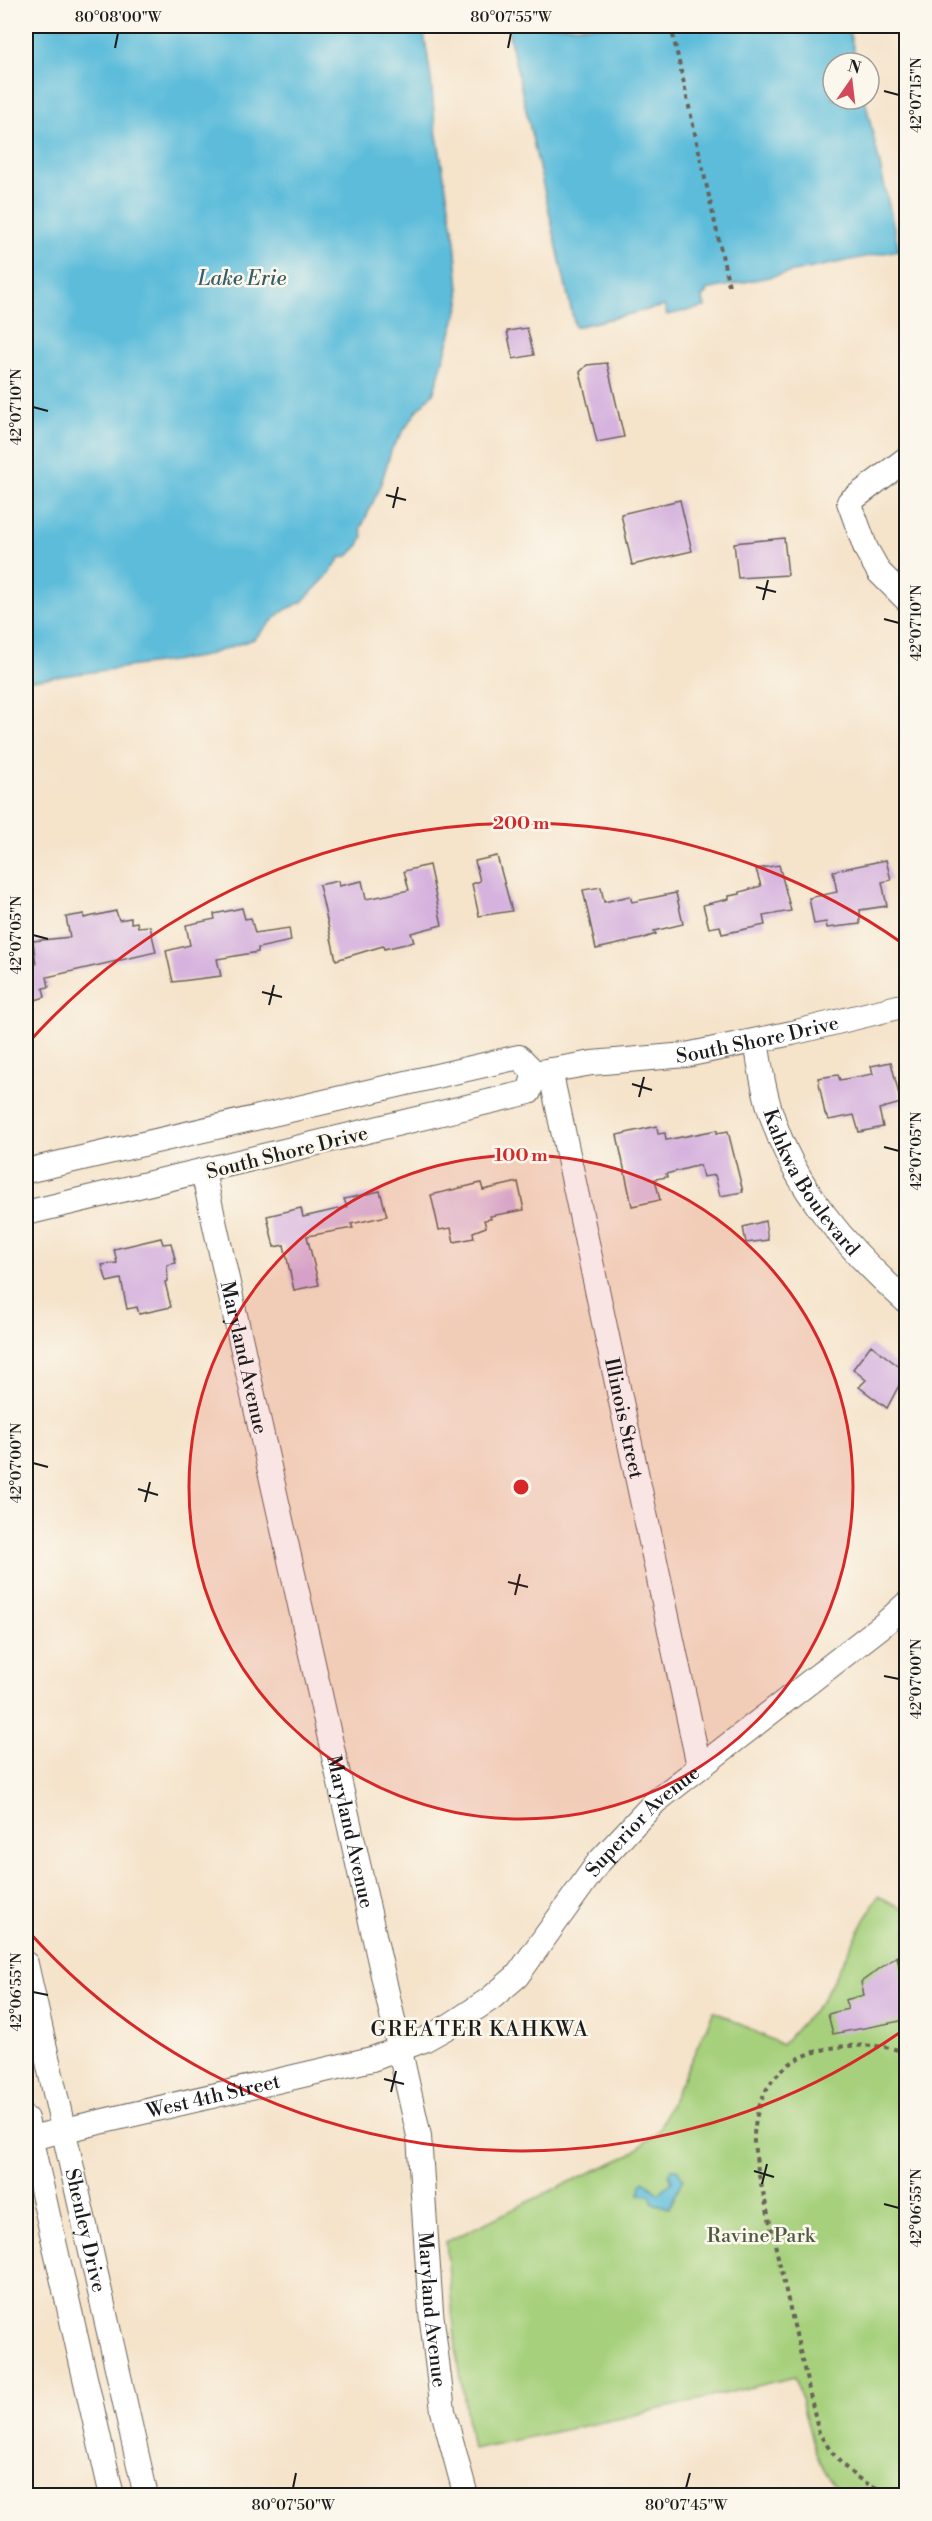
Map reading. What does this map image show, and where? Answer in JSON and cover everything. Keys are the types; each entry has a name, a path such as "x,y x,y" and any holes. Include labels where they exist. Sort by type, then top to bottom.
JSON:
{"street":[{"path":"906,459 849,502 866,549 879,572 906,599"},
{"name":"South Shore Drive","path":"26,1171 519,1057 542,1072 629,1058 686,1055 756,1041 906,1005"},
{"name":"Kahkwa Boulevard","path":"756,1041 770,1112 782,1143 810,1195 851,1249 906,1301"},
{"name":"South Shore Drive","path":"26,1213 203,1173 529,1092 542,1072"},
{"name":"Illinois Street","path":"542,1072 699,1766"},
{"name":"Maryland Avenue","path":"203,1173 418,2136 422,2165 431,2312 443,2411 465,2496"},
{"name":"Superior Avenue","path":"399,2050 424,2040 449,2026 490,1999 517,1976 598,1863 655,1802 883,1625 906,1604"},
{"name":"Shenley Drive","path":"26,1964 146,2496"},
{"name":"West 4th Street","path":"27,2132 63,2129 372,2059 399,2050"},
{"name":"Shenley Drive","path":"27,2132 112,2496"}],"path":[{"path":"671,26 729,286"},
{"path":"906,2053 873,2044 832,2047 801,2055 779,2071 759,2105 754,2136 758,2171 819,2433 834,2457 848,2472 870,2485 906,2493"}],"green space":[{"name":"Ravine Park","path":"878,1896 906,1910 906,2495 855,2496 838,2489 828,2477 813,2444 795,2377 622,2418 472,2449 456,2348 446,2242 630,2155 658,2131 714,2011 782,2045 821,2002"}],"water":[{"name":"Lake Erie","path":"26,26 423,26 435,124 455,240 460,303 434,392 416,412 392,448 380,487 361,528 363,536 359,545 348,556 340,558 330,573 302,602 281,612 254,639 201,657 26,681"},
{"path":"507,26 848,26 854,51 821,51 821,111 868,111 899,250 706,290 706,295 702,296 705,307 667,315 664,306 575,327"},
{"path":"671,2169 677,2169 683,2178 669,2208 653,2203 650,2195 639,2194 644,2181 659,2193 672,2182 669,2174"}],"building":[{"path":"527,328 534,355 513,359 507,331"},
{"path":"607,363 624,437 597,442 580,372 587,365"},
{"path":"680,500 692,551 632,565 621,514"},
{"path":"784,538 788,575 738,578 734,543"},
{"path":"497,856 512,911 479,916 472,884 480,881 475,861"},
{"path":"886,860 891,880 882,882 887,906 860,910 860,924 827,928 826,922 814,924 809,898 837,892 833,871"},
{"path":"429,865 442,925 411,933 414,942 384,949 383,946 336,960 319,885 338,881 339,886 362,881 366,899 409,890 404,871"},
{"path":"779,865 791,911 763,916 765,925 722,934 720,926 709,928 703,905 729,899 729,896 761,886 756,869"},
{"path":"601,887 604,902 630,896 632,902 676,893 683,924 654,931 656,934 641,939 596,949 583,890"},
{"path":"242,908 245,919 251,918 255,933 289,928 291,941 258,948 258,952 217,959 221,976 173,982 166,951 190,945 186,925 215,919 214,914"},
{"path":"116,911 119,920 131,918 131,923 137,922 138,927 150,926 156,952 47,977 49,987 43,988 45,997 26,1003 26,947 31,946 36,965 33,941 70,937 66,917 84,914 84,918"},
{"path":"891,1062 901,1103 879,1109 883,1127 859,1132 854,1115 829,1120 825,1114 818,1078 838,1075 840,1080 873,1074 871,1066"},
{"path":"657,1126 658,1134 665,1133 666,1140 717,1130 717,1133 728,1131 743,1192 720,1196 715,1175 703,1177 700,1165 655,1179 660,1200 632,1206 617,1135"},
{"path":"518,1182 524,1210 490,1216 491,1219 484,1220 486,1227 473,1232 474,1238 454,1242 451,1228 439,1230 431,1195 481,1183 483,1190"},
{"path":"380,1191 387,1216 351,1224 353,1228 307,1236 319,1285 294,1290 284,1245 274,1247 267,1216 301,1208 303,1217 347,1207 344,1199"},
{"path":"765,1221 768,1240 746,1243 743,1227"},
{"path":"161,1238 163,1244 171,1243 176,1263 167,1265 168,1281 165,1282 171,1307 139,1314 137,1307 127,1309 121,1279 107,1282 102,1265 117,1263 114,1249"},
{"path":"871,1345 906,1372 887,1408 859,1387 866,1380 853,1369"},
{"path":"897,1956 906,1998 906,2020 833,2034 828,2014 848,2009 845,2000 864,1995 861,1982"}],"district":[{"name":"GREATER KAHKWA","path":"480,2029"}]}
